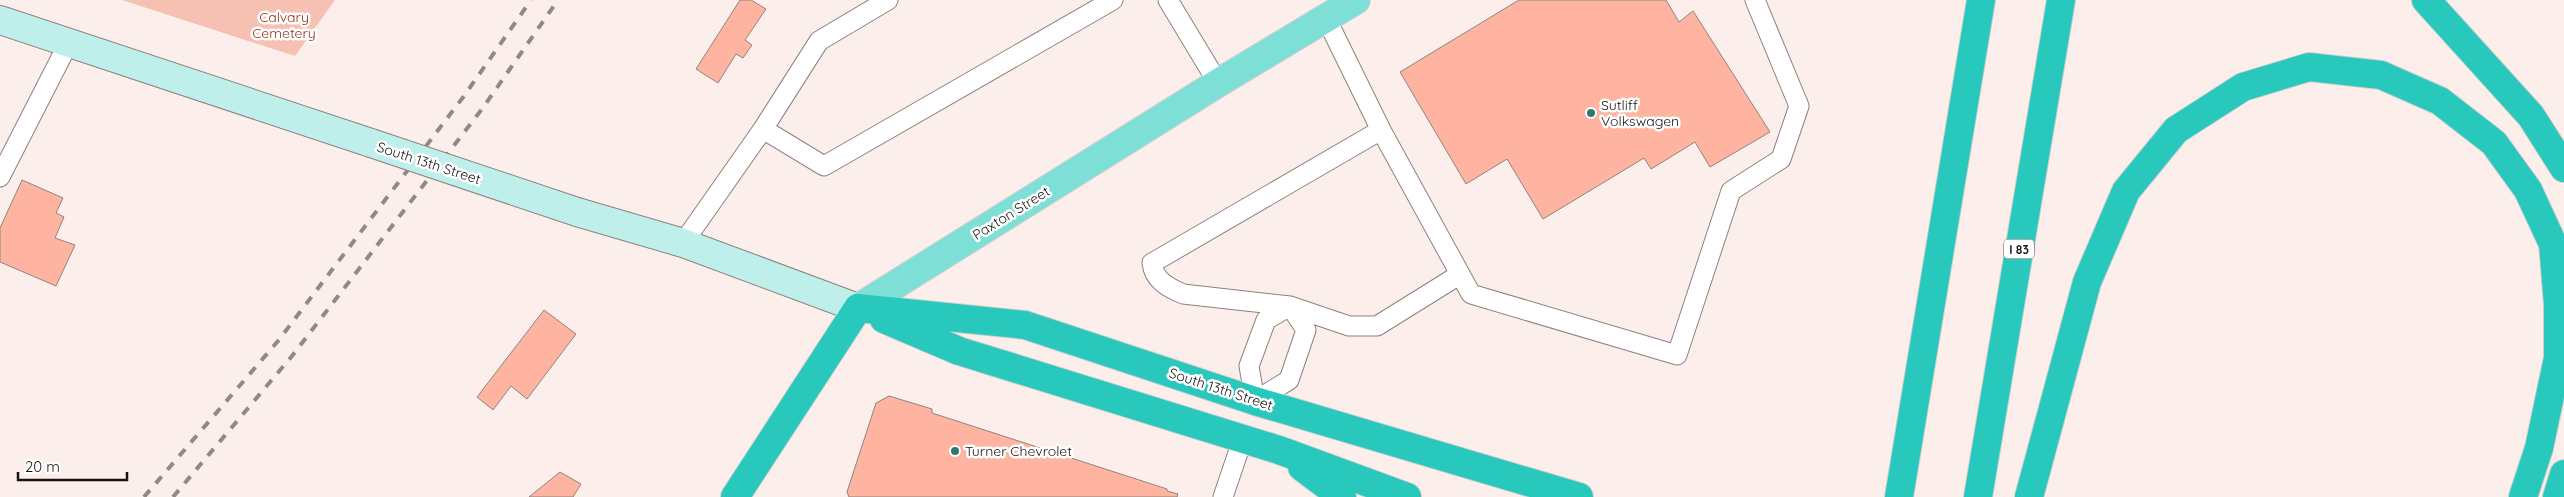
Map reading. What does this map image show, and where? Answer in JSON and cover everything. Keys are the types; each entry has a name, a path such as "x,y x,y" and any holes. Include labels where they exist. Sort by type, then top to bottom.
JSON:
{"highway":[{"path":"1899,497 1981,0"},
{"name":"I 83","path":"1978,497 2061,0"},
{"path":"2426,0 2531,116 2564,168"},
{"path":"2029,497 2087,282 2126,191 2176,130 2243,87 2309,68 2381,76 2440,101 2494,143 2528,190 2553,244 2558,305 2558,358 2539,448 2523,497"},
{"name":"South 13th Street","path":"858,308 1025,326 1518,489 1580,497"},
{"name":"South 13th Street","path":"858,308 959,351 1243,438 1407,497"},
{"name":"Paxton Street","path":"735,497 858,308"},
{"path":"1279,450 1342,497"},
{"path":"2557,497 2564,474"}],"main road":[{"name":"Paxton Street","path":"858,308 1218,83 1356,0"},
{"name":"South 13th Street","path":"0,20 577,212 683,243 858,308"}],"lane":[{"path":"683,243 764,129 819,41 888,0"},
{"path":"764,129 824,166 1113,0"},
{"path":"1168,0 1218,83"},
{"path":"1326,18 1381,130 1471,294 1676,356 1731,191 1781,159 1799,106 1755,0"},
{"path":"0,176 69,42"},
{"path":"1381,130 1152,262 1153,273 1160,280 1183,294 1290,306 1349,326 1377,326 1460,275"},
{"path":"1290,306 1306,330 1289,380 1255,401 1249,366 1266,320 1290,306"},
{"path":"1223,497 1243,438"}],"green space":[{"name":"Calvary Cemetery","path":"122,0 335,0 295,56"}],"building":[{"path":"740,0 751,0 766,9 745,40 752,45 743,58 736,54 718,83 696,69"},
{"name":"Sutliff Volkswagen","path":"1519,0 1666,0 1679,22 1693,11 1770,132 1710,167 1695,142 1651,169 1644,158 1543,219 1507,159 1466,184 1400,72"},
{"path":"22,180 63,198 56,213 64,217 55,238 75,245 56,286 0,262 0,228"},
{"path":"544,310 576,334 527,399 511,386 493,410 477,397"},
{"name":"Turner Chevrolet","path":"889,396 932,409 932,413 1167,489 1167,491 1178,494 1177,497 849,497 847,492 876,403"},
{"path":"560,472 581,484 573,497 529,497"}],"railway":[{"path":"144,497 278,341 464,96 531,0"},
{"path":"173,497 292,356 482,109 558,0"}],"place":[{"name":"Sutliff Volkswagen","path":"1591,113"},
{"name":"Turner Chevrolet","path":"955,451"}]}
